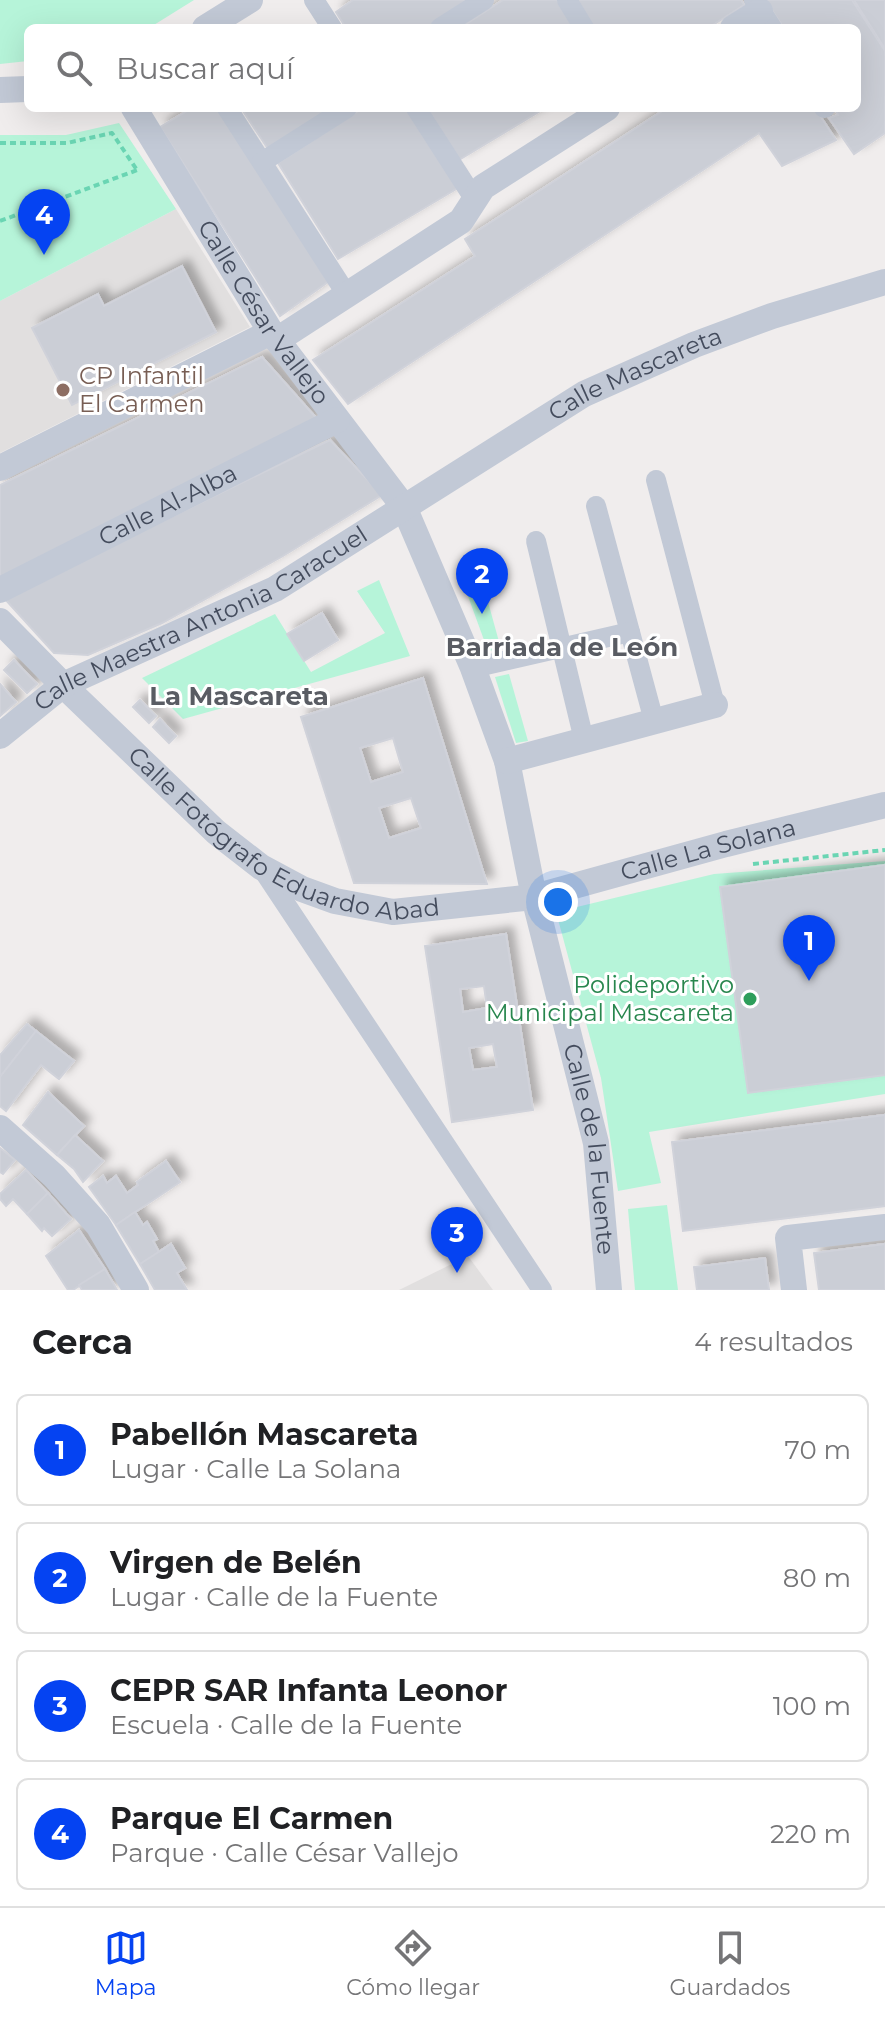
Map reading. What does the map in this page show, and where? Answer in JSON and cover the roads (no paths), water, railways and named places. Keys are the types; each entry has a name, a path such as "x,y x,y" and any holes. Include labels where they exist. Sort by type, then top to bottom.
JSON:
{"street":[{"path":"211,24 250,0"},
{"path":"314,0 329,24"},
{"path":"446,24 484,0"},
{"path":"567,0 582,24"},
{"path":"741,24 762,13"},
{"path":"0,90 24,89"},
{"name":"Calle César Vallejo","path":"136,112 274,336 404,507"},
{"path":"230,112 347,295"},
{"path":"262,162 341,112"},
{"path":"419,112 475,200"},
{"path":"0,468 274,336 347,295 461,221 483,187 601,112"},
{"name":"Calle Mascareta","path":"404,507 584,394 694,345 885,282"},
{"name":"Calle Al-Alba","path":"0,590 337,420"},
{"path":"507,761 715,705 656,480"},
{"path":"596,506 654,721"},
{"name":"Calle de la Fuente","path":"404,507 473,668 507,761 534,897 596,1143 609,1290"},
{"name":"Calle Maestra Antonia Caracuel","path":"0,736 63,685 275,589 404,507"},
{"path":"536,541 584,740"},
{"name":"Calle Fotógrafo Eduardo Abad","path":"0,621 216,832 261,867 302,889 335,901 393,912 534,897"},
{"path":"473,668 630,632"},
{"name":"Calle La Solana","path":"534,897 726,844 885,805"},
{"path":"261,867 542,1290"},
{"path":"0,1128 54,1176 98,1225 136,1290"},
{"path":"794,1290 788,1238 885,1227"}],"place":[{"name":"Parque El Carmen","path":"44,255"},
{"name":"CP Infantil El Carmen","path":"63,390"},
{"name":"Virgen de Belén","path":"482,614"},
{"name":"Pabellón Mascareta","path":"809,981"},
{"name":"Polideportivo Municipal Mascareta","path":"750,999"},
{"name":"CEPR SAR Infanta Leonor","path":"457,1273"}],"district":[{"name":"Barriada de León","path":"562,647"},
{"name":"La Mascareta","path":"239,696"}]}
